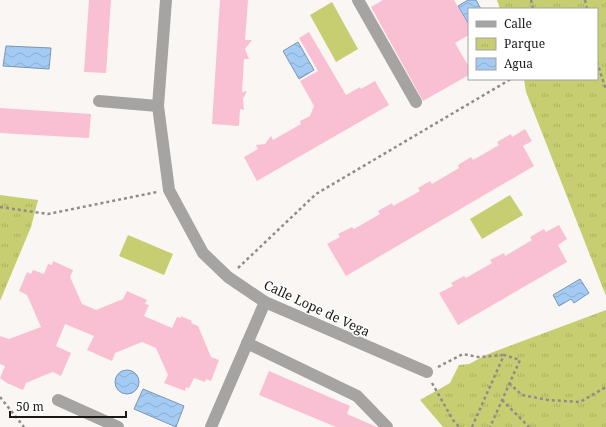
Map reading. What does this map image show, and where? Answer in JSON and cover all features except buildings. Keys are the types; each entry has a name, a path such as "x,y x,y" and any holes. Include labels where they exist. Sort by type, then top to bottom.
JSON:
{"street":[{"name":"Calle Lope de Vega","path":"166,0 158,106 169,190 203,253 228,277 265,302 427,372"},
{"path":"358,0 416,102"},
{"path":"99,102 158,106"},
{"path":"212,427 265,302"},
{"path":"247,343 357,396 387,427"},
{"path":"58,400 118,427"}],"path":[{"path":"598,65 606,90"},
{"path":"228,277 316,194 508,80"},
{"path":"0,207 48,214 169,190"},
{"path":"459,427 453,420 427,372 463,354 478,356 504,355 520,360 490,427"},
{"path":"472,427 504,355"},
{"path":"510,383 522,395 548,400 580,402 606,387"},
{"path":"0,397 24,427"},
{"path":"502,400 529,427"}],"green space":[{"path":"497,0 606,0 606,296 526,92 524,80 598,80 598,8 500,8"},
{"path":"332,2 358,49 336,62 310,15"},
{"path":"0,195 38,200 31,227 0,301"},
{"path":"510,195 523,215 482,239 470,219"},
{"path":"128,235 173,254 164,275 119,256"},
{"path":"606,310 606,427 443,427 420,400 450,383 459,365 469,364 488,354"}],"water":[{"path":"468,0 476,0 480,8 468,8 468,23 458,6"},
{"path":"298,42 314,70 299,79 283,51"},
{"path":"6,46 51,48 49,69 3,66"},
{"path":"580,279 589,293 574,303 571,299 559,306 553,295"},
{"path":"127,370 135,374 139,382 135,390 127,394 119,390 115,382 119,374"},
{"path":"143,389 184,406 176,427 134,409"}]}
